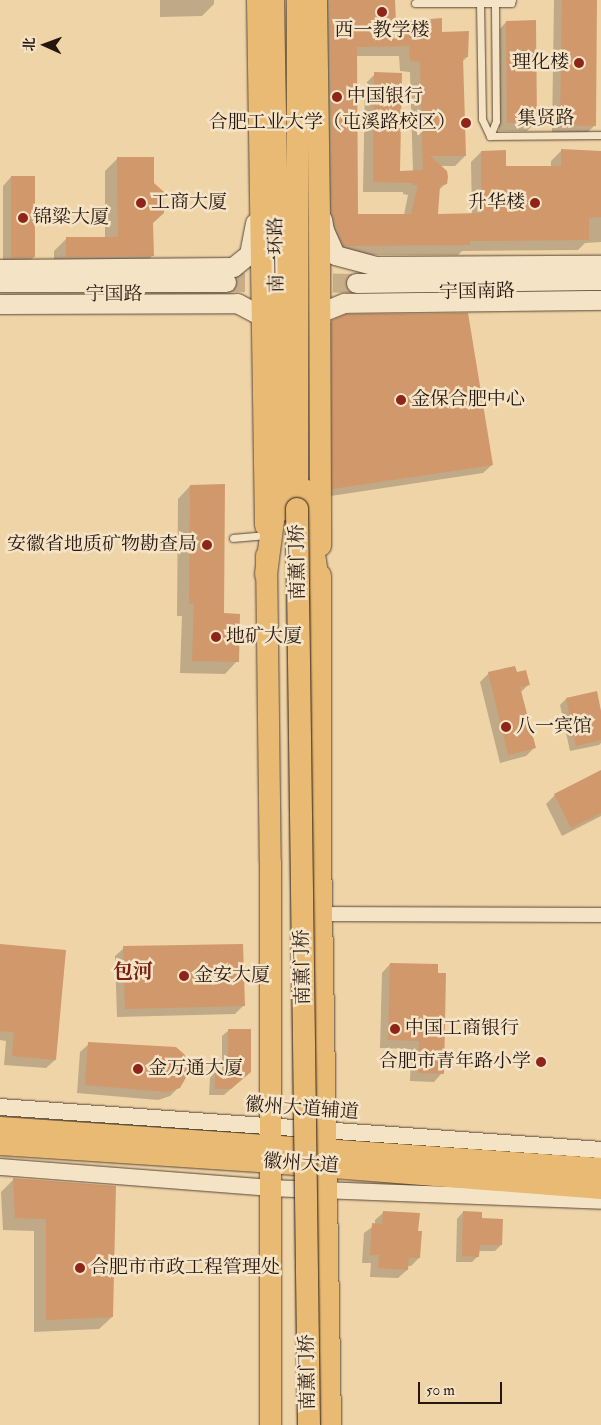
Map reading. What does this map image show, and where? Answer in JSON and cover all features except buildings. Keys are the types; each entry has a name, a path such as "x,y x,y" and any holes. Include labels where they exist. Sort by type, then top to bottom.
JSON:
{"highway":[{"name":"南一环路","path":"273,0 275,126 290,509"},
{"name":"南一环路","path":"289,451 298,0"},
{"path":"266,574 289,451"},
{"path":"289,451 320,593"},
{"name":"南薰门桥","path":"290,509 294,1425"},
{"name":"南薰门桥","path":"290,509 309,1425"}],"main road":[{"path":"257,0 266,535 270,1425"},
{"path":"316,0 319,196 321,914 330,1425"},
{"path":"0,269 233,267 248,254 275,126"},
{"path":"319,196 324,230 335,255 376,266 601,264"},
{"name":"宁国南路","path":"601,280 354,288 601,290"},
{"name":"宁国路","path":"0,282 227,288 0,295"},
{"path":"319,313 344,303 601,300"},
{"path":"0,304 237,303 262,317"},
{"name":"徽州大道","path":"0,1127 601,1168"},
{"name":"徽州大道","path":"0,1144 270,1145"},
{"name":"徽州大道","path":"325,1149 601,1188"}],"street":[{"path":"321,914 601,915"},
{"name":"徽州大道辅道","path":"0,1107 270,1145 325,1149 601,1150"},
{"path":"0,1167 270,1188 601,1201"}],"lane":[{"path":"415,3 512,3 512,0"},
{"path":"480,3 482,119 490,136"},
{"path":"490,136 496,121 495,3"},
{"name":"集贤路","path":"490,136 601,134"},
{"path":"233,538 266,535"}],"tunnel":[{"path":"226,282 275,282"},
{"path":"305,282 356,283"}],"place":[{"name":"西一教学楼","path":"382,12"},
{"name":"理化楼","path":"579,63"},
{"name":"中国银行","path":"337,97"},
{"name":"合肥工业大学（屯溪路校区）","path":"466,123"},
{"name":"工商大厦","path":"141,203"},
{"name":"升华楼","path":"535,203"},
{"name":"锦粱大厦","path":"23,218"},
{"name":"金保合肥中心","path":"401,400"},
{"name":"安徽省地质矿物勘查局","path":"207,545"},
{"name":"地矿大厦","path":"216,637"},
{"name":"八一宾馆","path":"506,727"},
{"name":"金安大厦","path":"184,976"},
{"name":"中国工商银行","path":"395,1029"},
{"name":"合肥市青年路小学","path":"541,1062"},
{"name":"金万通大厦","path":"138,1069"},
{"name":"合肥市市政工程管理处","path":"80,1268"}],"district":[{"name":"包河","path":"133,971"}]}
